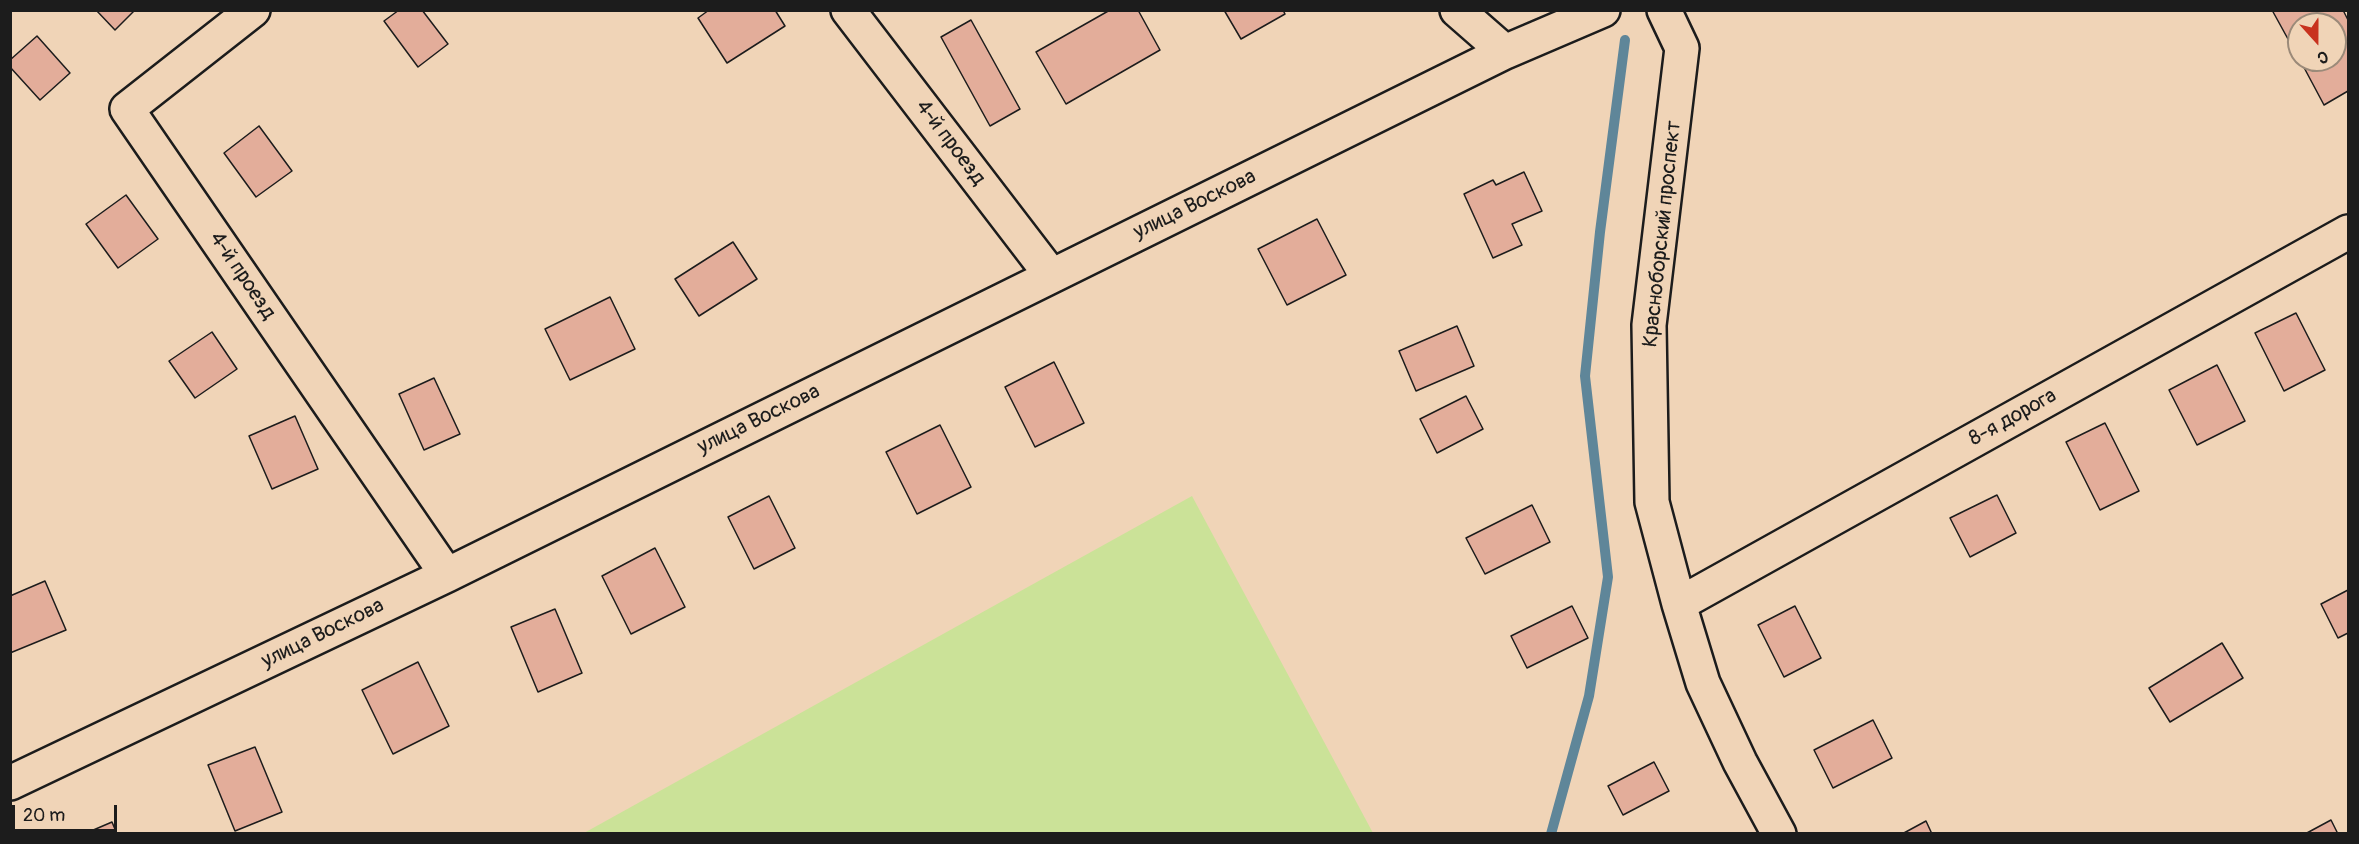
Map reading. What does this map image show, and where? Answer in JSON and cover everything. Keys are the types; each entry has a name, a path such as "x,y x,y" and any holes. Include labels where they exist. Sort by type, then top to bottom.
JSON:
{"street":[{"name":"4-й проезд","path":"254,10 127,109 447,575"},
{"name":"4-й проезд","path":"848,10 1051,275"},
{"path":"1457,10 1505,52"},
{"name":"улица Воскова","path":"10,783 447,575 1505,52 1603,10"},
{"name":"Красноборский проспект","path":"1664,10 1682,48 1650,325 1653,502 1678,604 1703,682 1740,762 1779,834"},
{"name":"8-я дорога","path":"1678,604 2349,232"}],"green space":[{"path":"1192,496 1373,833 584,833"}],"building":[{"path":"96,10 135,10 115,30"},
{"path":"399,10 422,10 448,44 418,67 384,21"},
{"path":"709,10 775,10 785,26 727,63 698,18"},
{"path":"1110,10 1138,10 1160,50 1066,104 1036,52"},
{"path":"1224,10 1283,10 1285,14 1241,39"},
{"path":"2272,10 2343,10 2344,12 2287,12 2287,37"},
{"path":"2347,18 2348,91 2324,105 2306,72 2347,72"},
{"path":"971,20 1020,109 990,126 941,37"},
{"path":"37,36 70,73 40,100 10,67 10,60"},
{"path":"259,126 292,171 256,197 224,153"},
{"path":"1524,172 1542,211 1512,224 1522,245 1493,258 1464,194 1493,180 1496,185"},
{"path":"126,195 158,239 118,268 86,224"},
{"path":"1317,219 1346,275 1287,305 1258,249"},
{"path":"733,242 757,279 699,316 675,279"},
{"path":"610,297 635,349 570,380 545,329"},
{"path":"2296,313 2325,370 2284,391 2255,333"},
{"path":"1457,326 1474,366 1416,391 1399,351"},
{"path":"212,332 237,369 195,398 169,361"},
{"path":"1054,362 1084,423 1035,447 1005,387"},
{"path":"2217,365 2245,421 2197,445 2169,390"},
{"path":"434,378 460,434 424,450 399,394"},
{"path":"1466,396 1483,429 1437,453 1420,419"},
{"path":"295,416 318,469 272,489 249,436"},
{"path":"2105,423 2139,491 2100,510 2066,442"},
{"path":"940,425 971,487 917,514 886,452"},
{"path":"1997,495 2016,533 1970,557 1950,518"},
{"path":"769,496 795,548 754,569 728,517"},
{"path":"1532,505 1550,542 1485,574 1466,538"},
{"path":"655,548 685,607 631,634 602,576"},
{"path":"45,581 66,630 10,653 10,596"},
{"path":"2348,590 2348,633 2338,638 2321,604"},
{"path":"1572,606 1588,638 1527,668 1511,636"},
{"path":"1795,606 1821,658 1784,677 1758,625"},
{"path":"555,609 582,673 538,692 511,627"},
{"path":"2222,643 2243,678 2170,722 2149,688"},
{"path":"418,662 449,726 393,754 362,690"},
{"path":"1873,720 1892,758 1833,788 1814,750"},
{"path":"255,747 282,812 235,831 208,765"},
{"path":"1654,762 1669,791 1623,815 1608,786"},
{"path":"2331,820 2338,834 2305,834"},
{"path":"1926,821 1932,834 1902,834"},
{"path":"112,822 117,834 84,834"}],"waterway":[{"path":"1551,834 1589,696 1608,577 1585,376 1600,232 1625,40"}]}
